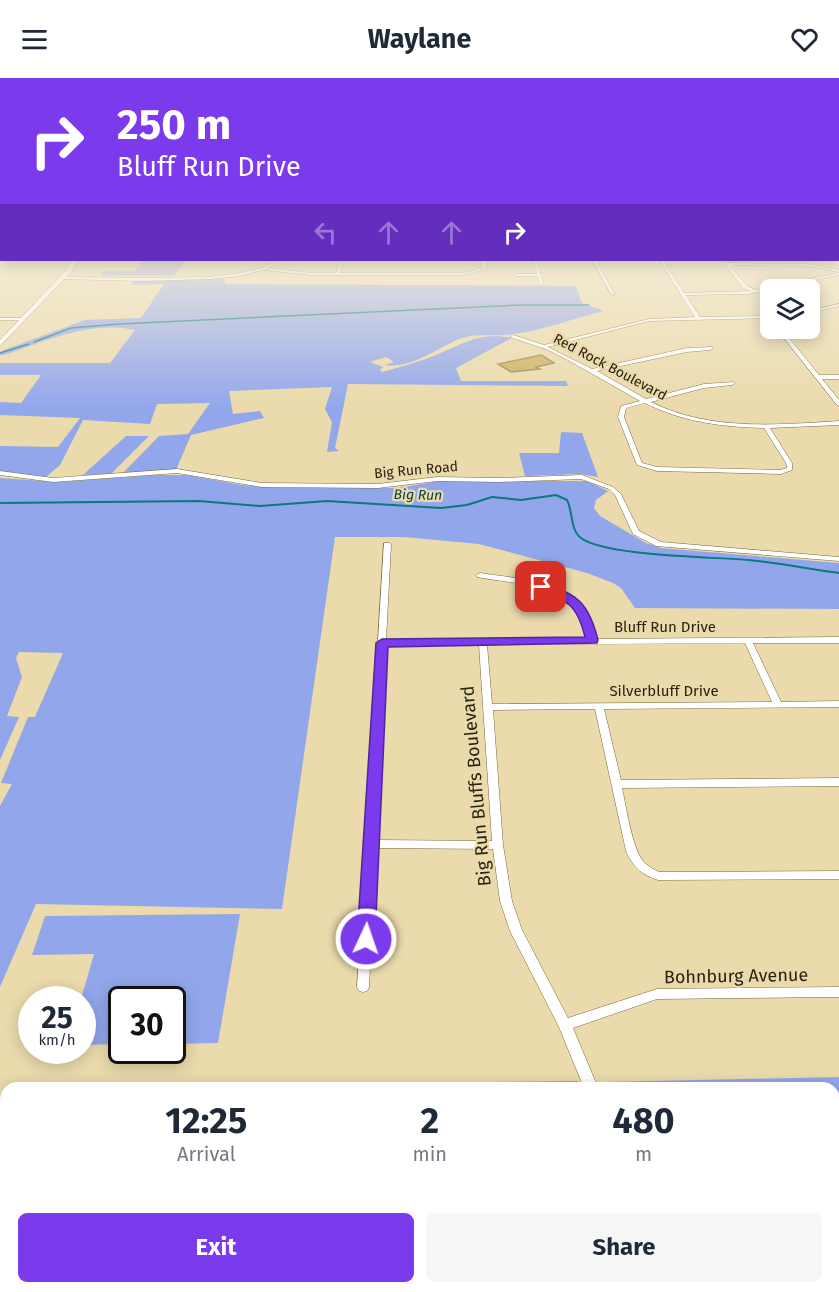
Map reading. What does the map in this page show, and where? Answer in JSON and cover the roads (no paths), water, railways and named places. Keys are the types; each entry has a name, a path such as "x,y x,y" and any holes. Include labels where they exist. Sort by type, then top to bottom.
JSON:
{"main road":[{"path":"0,344 47,295"}],"street":[{"path":"683,295 698,318"},
{"path":"820,310 839,305"},
{"path":"545,346 636,322 698,318 760,318"},
{"path":"0,319 24,319"},
{"name":"Red Rock Boulevard","path":"513,337 545,346 645,400 692,418 732,425 766,427 839,423"},
{"path":"787,339 839,405"},
{"path":"591,371 687,350 710,348"},
{"path":"817,377 839,377"},
{"path":"732,383 704,386 623,407 620,412 642,469 770,471 790,469 799,473"},
{"path":"766,427 789,462 790,469"},
{"name":"Big Run Road","path":"0,473 53,480 177,471 262,484 378,486 437,478 506,480 582,477 602,482 615,491 631,524 651,542 690,548 839,560"},
{"path":"363,987 387,545"},
{"path":"480,575 541,587 567,597 579,606 586,616 592,640"},
{"name":"Bluff Run Drive","path":"382,643 839,640"},
{"path":"748,641 778,705"},
{"name":"Big Run Bluffs Boulevard","path":"483,642 490,706 498,845 506,902 516,931 565,1025 589,1082"},
{"name":"Silverbluff Drive","path":"490,706 839,704"},
{"path":"599,706 630,845 635,862 641,868 658,876 839,875"},
{"path":"617,783 839,782"},
{"path":"372,844 498,845"},
{"name":"Bohnburg Avenue","path":"565,1025 657,994 839,992"}],"waterway":[{"path":"34,342 71,328 119,324 521,305 589,305"},
{"path":"0,353 29,344"},
{"name":"Big Run","path":"0,503 199,501 260,506 327,501 441,508 467,505 492,497 521,500 556,495 567,500 577,535 593,544 635,552 748,560 839,573"}]}
